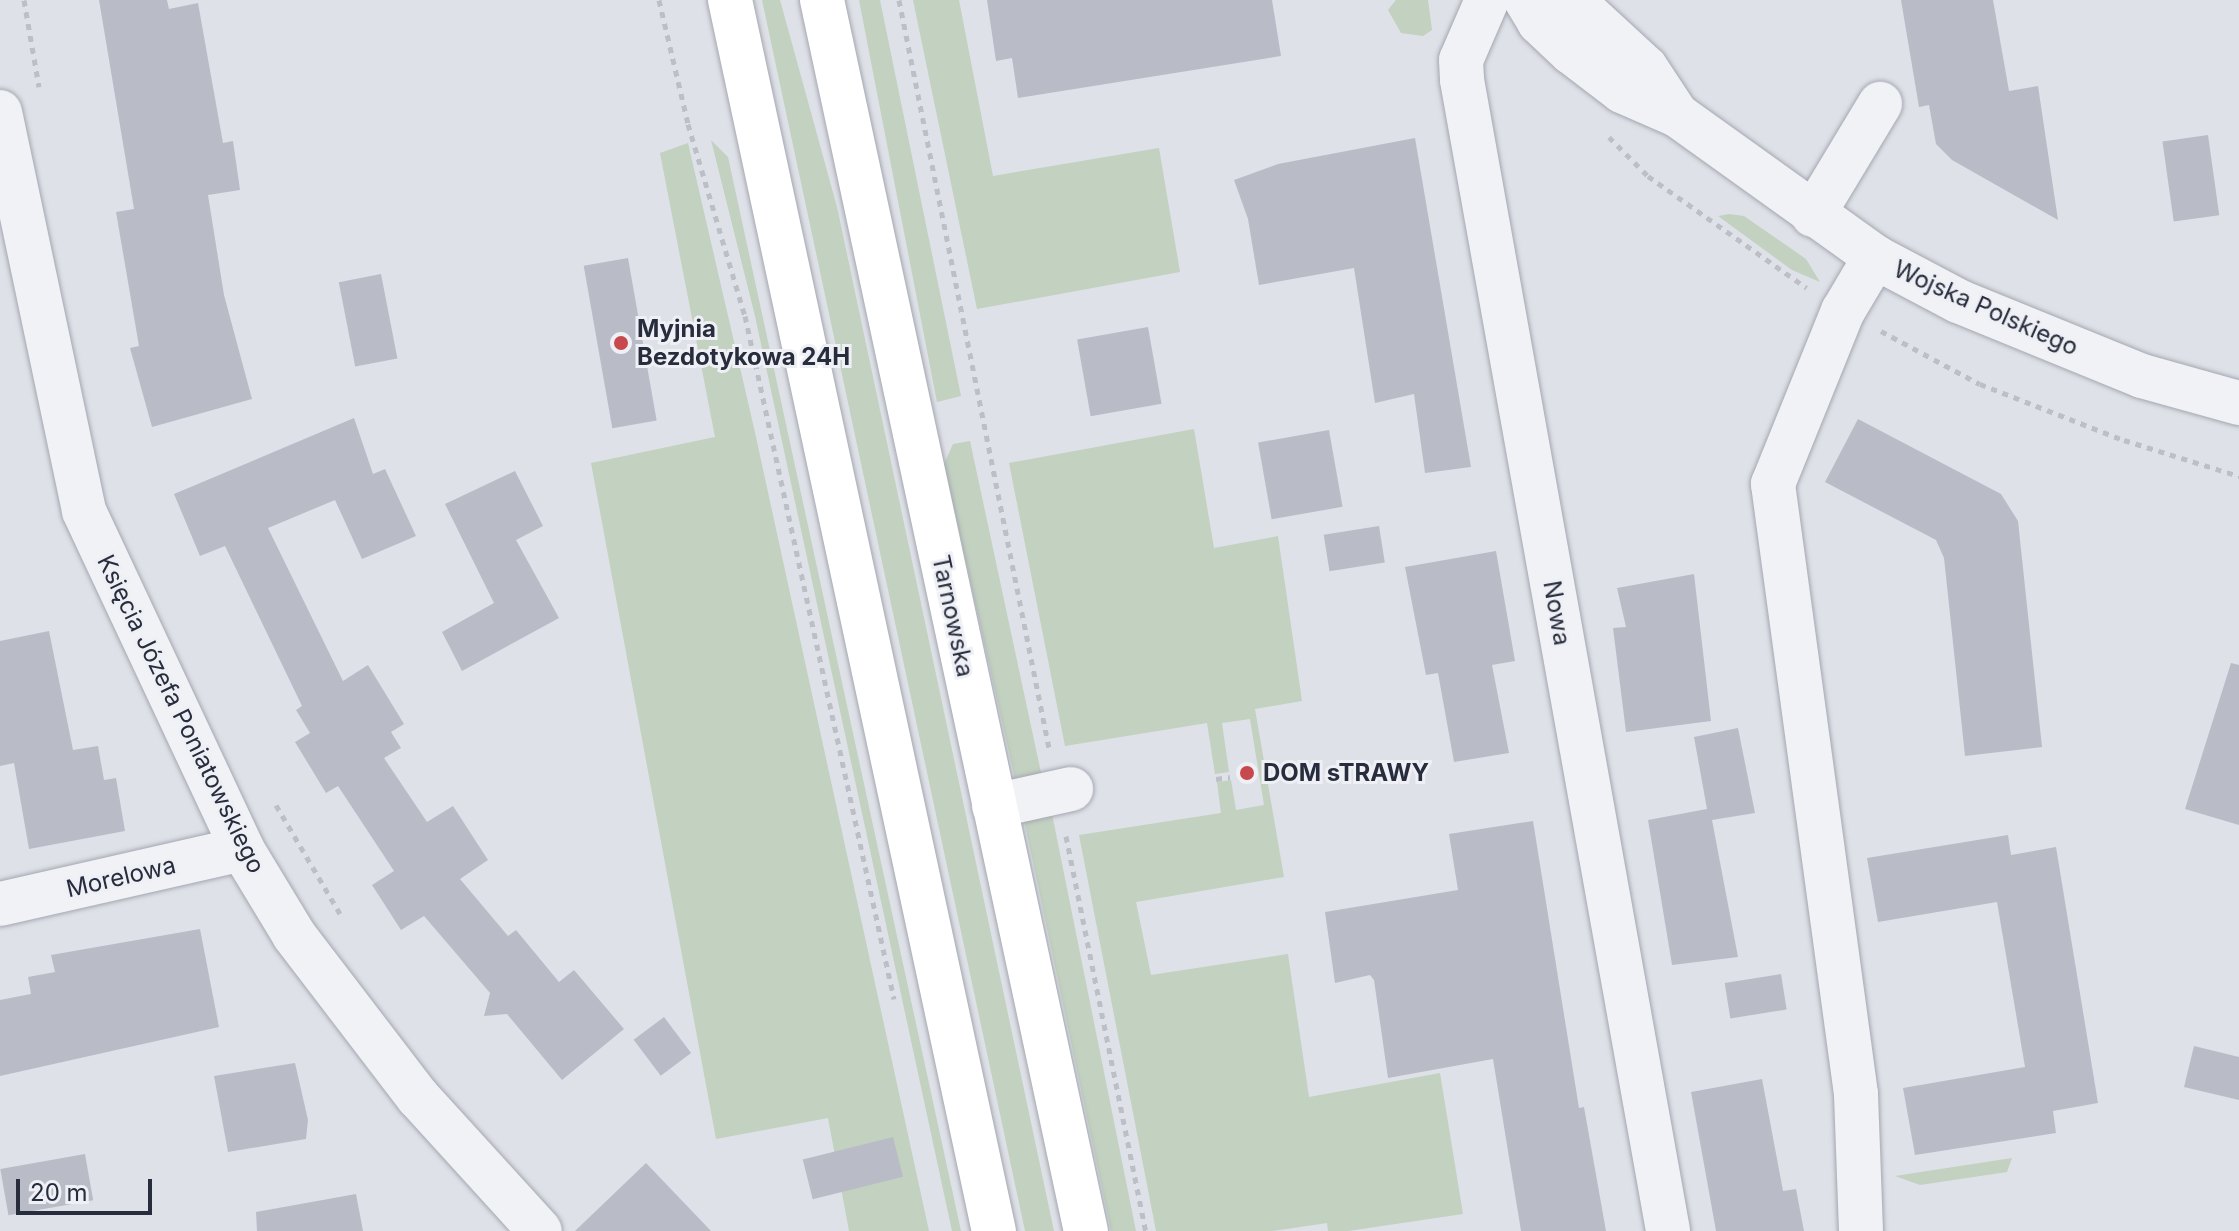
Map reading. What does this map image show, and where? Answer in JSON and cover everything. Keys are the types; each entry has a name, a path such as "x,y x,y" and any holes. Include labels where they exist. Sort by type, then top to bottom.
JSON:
{"main road":[{"path":"730,0 994,1231"},
{"name":"Tarnowska","path":"822,0 1086,1231"}],"street":[{"name":"Nowa","path":"1487,0 1461,60 1462,80 1668,1231"},
{"name":"Wojska Polskiego","path":"1526,0 1539,22 1571,52 1622,91 1677,115 1875,257 1958,301 2142,376 2239,403"},
{"name":"Wojska Polskiego","path":"1572,0 1646,68 1677,115"},
{"path":"1813,215 1880,104"},
{"name":"Księcia Józefa Poniatowskiego","path":"0,112 84,511 242,849 294,935 418,1097 540,1231"},
{"path":"1861,1231 1856,1094 1773,484 1843,311 1875,257"},
{"path":"994,806 1064,791"},
{"name":"Morelowa","path":"0,904 242,849"}],"path":[{"path":"24,0 41,93"},
{"path":"659,0 688,124 745,316 896,1007"},
{"path":"899,0 1064,791 1146,1231"},
{"path":"1216,779 1230,777"},
{"path":"273,800 345,922"}],"green space":[{"path":"762,0 780,0 837,207 1054,1231 1025,1231"},
{"path":"859,0 880,0 961,396 937,402"},
{"path":"913,0 959,0 993,176 1159,148 1180,272 977,309"},
{"path":"1396,0 1428,0 1432,30 1423,36 1401,33 1388,10"},
{"path":"711,140 728,157 961,1231 952,1231 755,316"},
{"path":"688,143 754,428 929,1231 849,1231 828,1118 716,1139 591,463 715,437 660,153"},
{"path":"1718,216 1744,216 1806,259 1820,282 1792,270"},
{"path":"1194,429 1214,548 1278,536 1302,701 1255,709 1284,877 1136,902 1151,975 1288,954 1309,1097 1440,1073 1463,1214 1348,1231 1328,1231 1327,1223 1273,1231 1156,1231 1079,835 1221,813 1217,782 1231,780 1236,810 1264,805 1250,719 1222,723 1229,772 1215,774 1207,723 1065,746 1009,463"},
{"path":"970,441 1043,782 1017,788 944,464 953,444"},
{"path":"1051,809 1136,1231 1111,1231 1023,815"},
{"path":"2012,1158 2007,1172 1920,1185 1895,1176"}],"building":[{"path":"99,0 167,0 169,9 198,3 223,143 233,141 240,190 208,195 224,295 252,399 152,427 130,348 139,346 116,212 134,209"},
{"path":"987,0 1272,0 1281,56 1018,98 1012,58 996,61"},
{"path":"1901,0 1993,0 2009,91 2038,86 2058,220 1952,160 1936,144 1929,105 1919,107"},
{"path":"2208,135 2219,215 2174,222 2162,141"},
{"path":"1415,138 1471,467 1425,473 1414,394 1375,403 1354,268 1259,285 1248,219 1234,180 1278,164"},
{"name":"Myjnia Bezdotykowa 24H","path":"628,258 657,420 612,428 584,266"},
{"path":"381,274 397,358 355,367 339,282"},
{"path":"1148,327 1162,404 1091,416 1077,340"},
{"path":"354,418 373,474 385,469 416,536 362,559 335,500 268,528 343,681 368,665 404,724 391,732 401,748 384,758 427,822 453,806 488,860 460,879 508,936 516,930 559,982 574,970 624,1029 562,1080 507,1014 484,1016 490,993 424,916 401,930 372,885 394,871 338,786 326,793 295,742 310,733 296,710 302,706 225,546 200,556 174,494"},
{"path":"1858,419 2001,494 2018,521 2042,747 1965,756 1944,558 1936,540 1825,482"},
{"path":"1329,430 1343,507 1272,519 1258,443"},
{"path":"515,471 543,526 516,540 559,618 462,671 442,632 494,603 445,504"},
{"path":"1379,526 1385,563 1329,571 1324,535"},
{"path":"1496,551 1515,661 1492,665 1509,753 1454,762 1438,673 1426,675 1405,567"},
{"path":"1694,574 1711,721 1626,732 1613,628 1626,627 1617,588"},
{"path":"49,631 73,750 98,746 104,780 116,778 125,831 29,849 14,763 0,766 0,641"},
{"path":"2231,663 2239,665 2239,825 2185,809"},
{"path":"1738,728 1755,813 1712,820 1738,957 1672,965 1648,820 1707,809 1694,737"},
{"path":"1533,821 1579,1108 1584,1107 1606,1231 1521,1231 1493,1059 1388,1078 1374,980 1370,975 1335,983 1325,912 1458,890 1449,834"},
{"path":"2008,835 2011,855 2056,847 2098,1103 2053,1111 2056,1133 1915,1155 1903,1088 2025,1067 1997,902 1878,922 1867,858"},
{"path":"200,929 219,1027 0,1076 0,1000 31,994 28,977 55,972 51,955"},
{"path":"1781,974 1787,1010 1730,1018 1725,983"},
{"path":"664,1017 691,1053 661,1076 634,1040"},
{"path":"2194,1046 2239,1057 2239,1100 2184,1087"},
{"path":"295,1063 308,1120 306,1139 228,1152 214,1076"},
{"path":"1762,1079 1783,1191 1796,1189 1804,1231 1716,1231 1691,1092"},
{"path":"893,1137 903,1177 813,1199 803,1159"},
{"path":"85,1154 93,1200 8,1215 0,1169"},
{"path":"646,1163 711,1231 575,1231"},
{"path":"356,1194 363,1231 257,1231 256,1212"}],"place":[{"name":"Myjnia Bezdotykowa 24H","path":"621,343"},
{"name":"DOM sTRAWY","path":"1247,773"}]}
